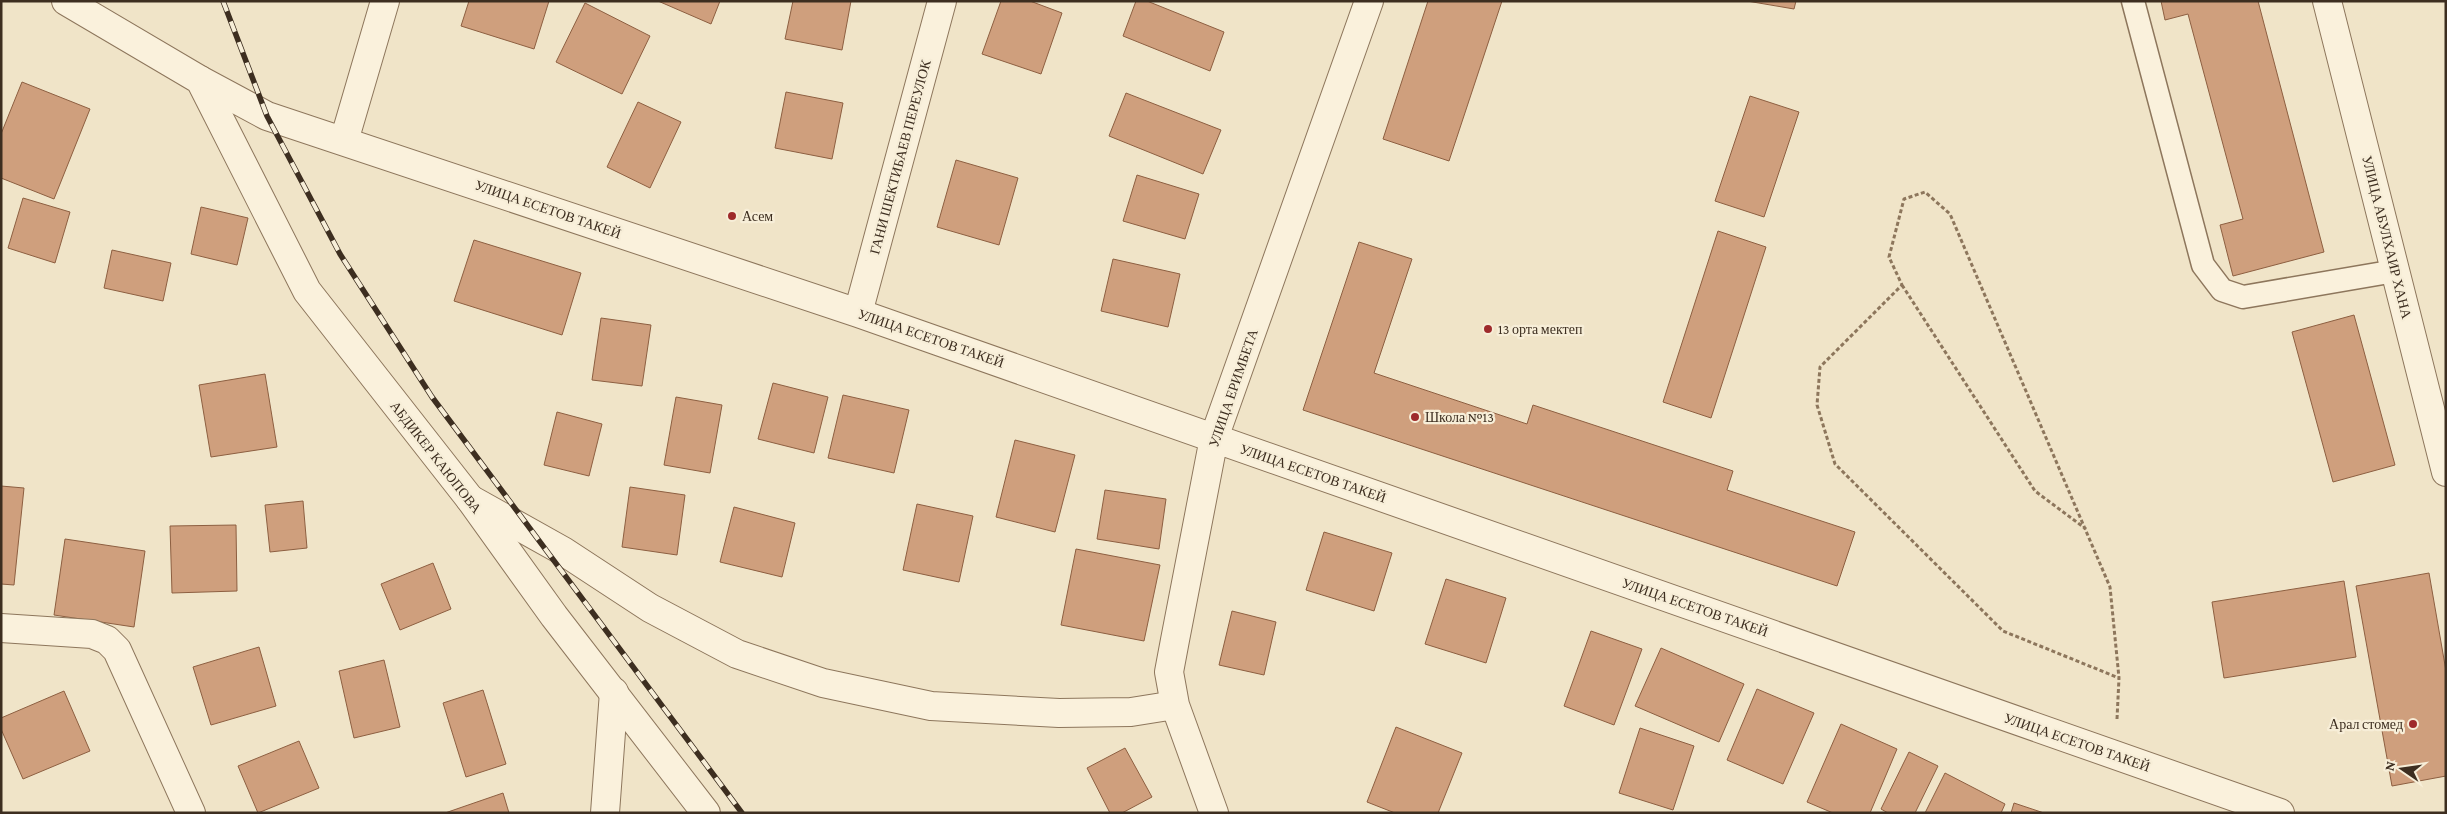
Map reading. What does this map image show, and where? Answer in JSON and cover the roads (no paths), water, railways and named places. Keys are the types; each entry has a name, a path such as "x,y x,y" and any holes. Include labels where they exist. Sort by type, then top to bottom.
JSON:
{"street":[{"name":"УЛИЦА ЕСЕТОВ ТАКЕЙ","path":"66,1 200,80 267,116 858,313 2280,813"},
{"path":"344,141 385,1"},
{"name":"ГАНИ ШЕКТИБАЕВ ПЕРЕУЛОК","path":"858,313 942,1"},
{"name":"УЛИЦА ЕРИМБЕТА","path":"1218,811 1175,705 1169,672 1214,438 1369,1"},
{"name":"УЛИЦА АБУЛХАИР ХАНА","path":"2327,1 2446,472"},
{"name":"АБДИКЕР КАЮПОВА","path":"200,80 307,291 470,499 554,616 706,813"},
{"path":"470,499 563,551 650,608 737,654 823,684 931,706 1059,713 1131,712 1175,705"},
{"path":"1,628 92,634 112,645 117,650 191,813"},
{"path":"605,813 614,692"}],"lane":[{"path":"2133,1 2204,265 2222,290 2243,297 2395,271"}],"railway":[{"path":"223,1 267,116 340,254 432,397 742,813"}],"place":[{"name":"Асем","path":"732,216"},
{"name":"13 орта мектеп","path":"1488,329"},
{"name":"Школа №13","path":"1415,417"},
{"name":"Арал стомед","path":"2413,724"}]}
